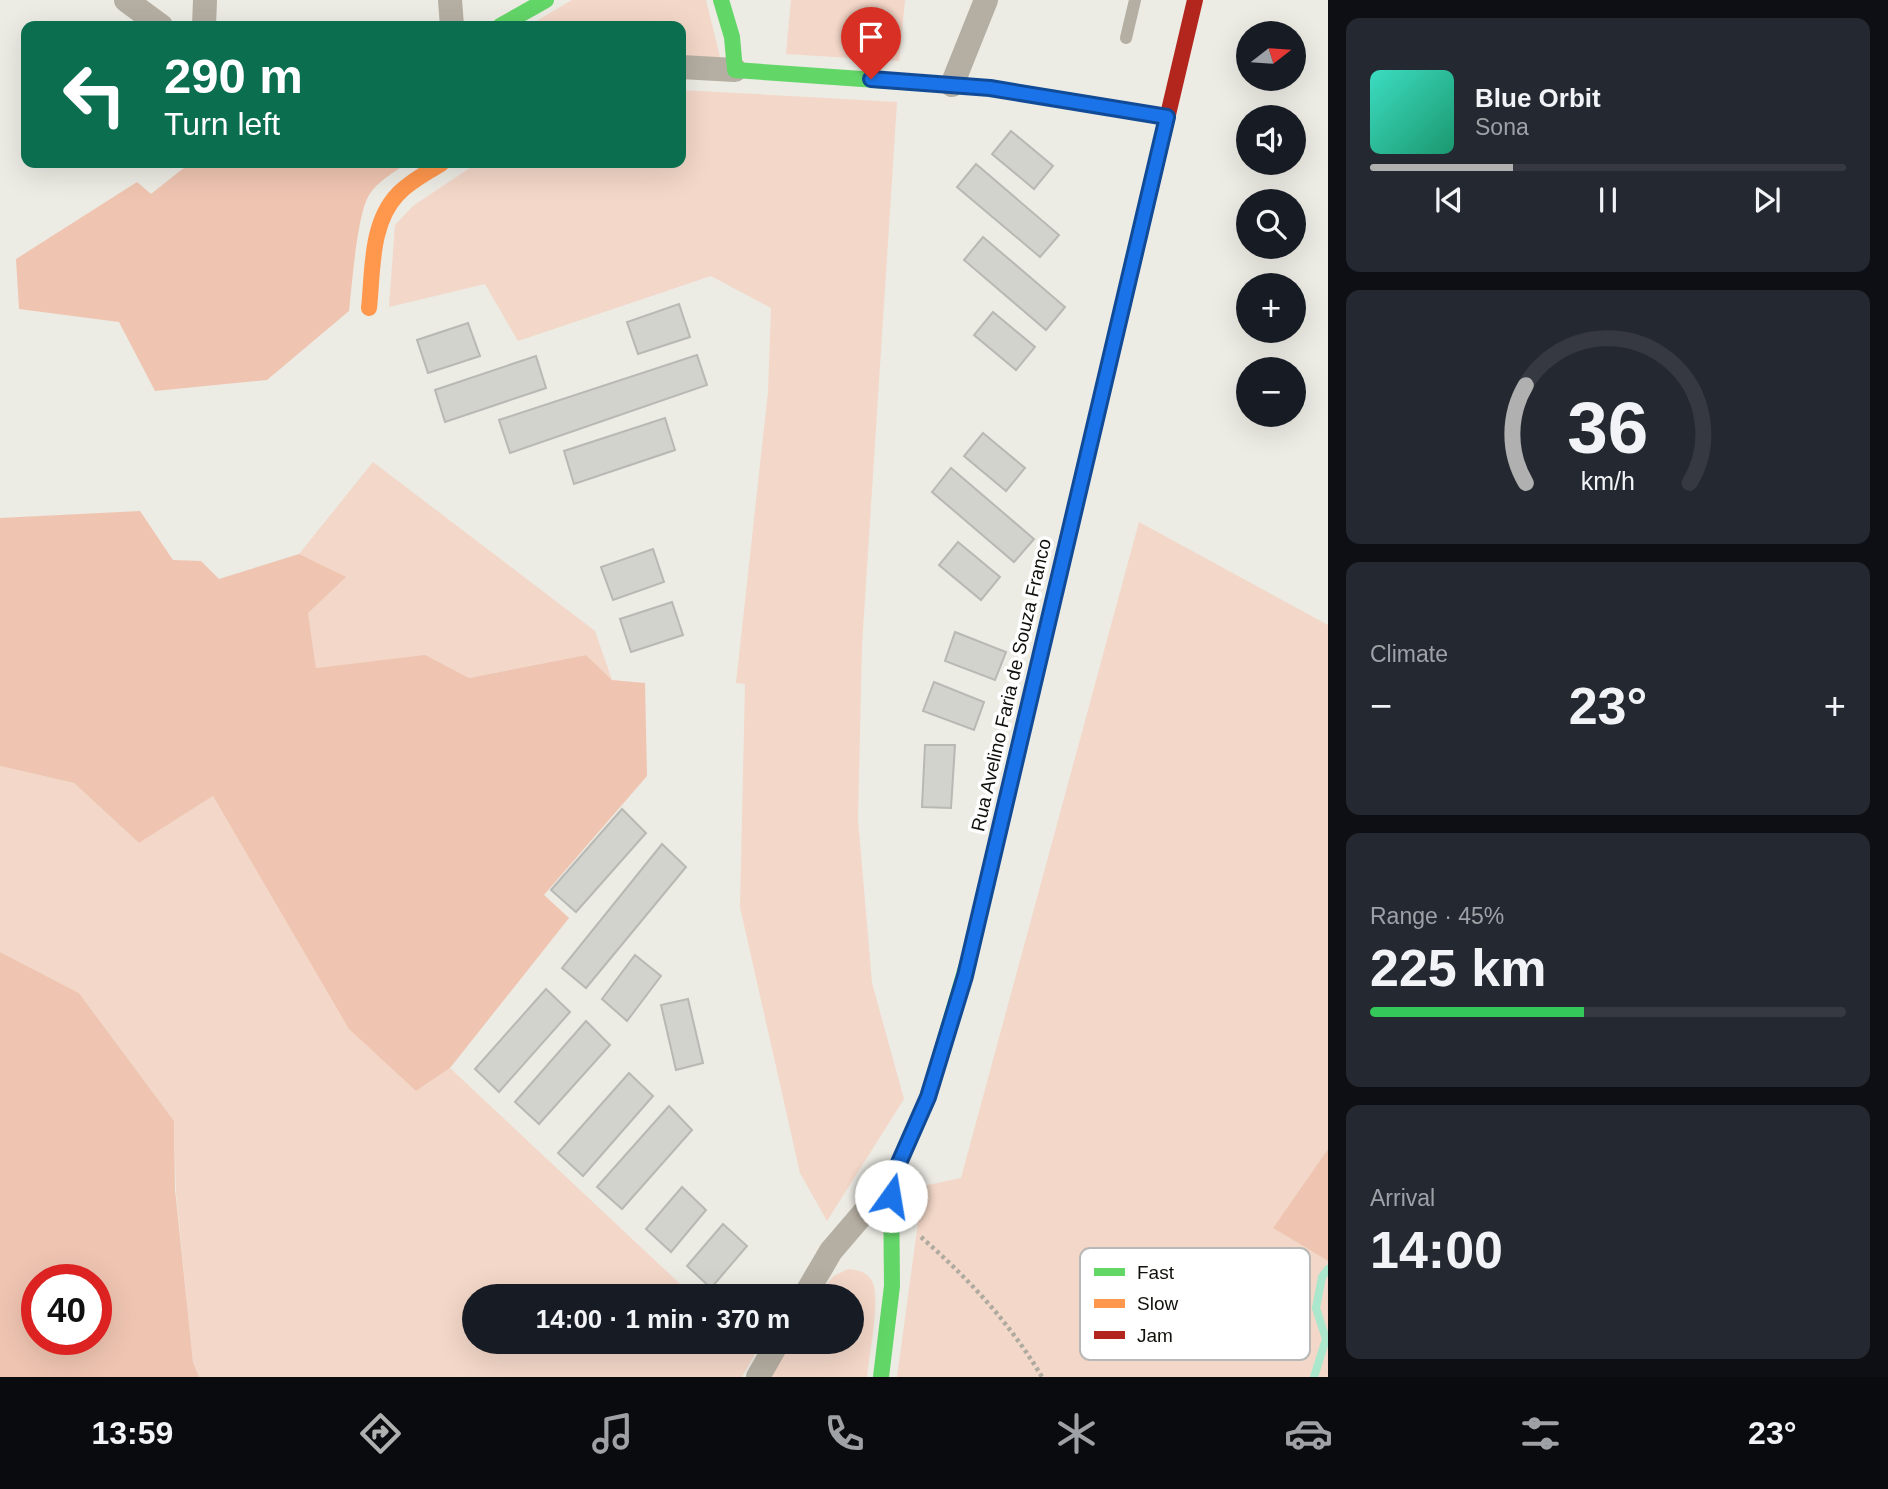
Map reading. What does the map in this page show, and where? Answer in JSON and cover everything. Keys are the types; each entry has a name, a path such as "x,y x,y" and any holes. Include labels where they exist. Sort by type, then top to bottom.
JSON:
{"street":[{"path":"126,0 154,21"},
{"path":"204,21 205,0"},
{"path":"450,0 452,21"},
{"path":"509,21 547,0"},
{"path":"721,0 732,37 735,70"},
{"path":"952,85 986,0"},
{"name":"Rua Avelino Faria de Souza Franco","path":"881,1377 892,1286 891,1181 928,1097 965,976 1195,0"},
{"path":"686,67 990,88 1167,117"},
{"path":"369,309 377,235 388,206 405,188 435,168"},
{"path":"812,1284 831,1251 891,1181"},
{"path":"758,1377 771,1354"}],"lane":[{"path":"1126,38 1135,0"}],"path":[{"path":"892,1211 975,1287 1023,1346 1042,1377"}],"shaded area":[{"path":"572,0 706,0 720,57 686,58 686,21 536,21"},
{"path":"791,0 905,0 899,61 786,54"},
{"path":"686,90 897,102 862,645 858,819 872,983 904,1099 827,1221 800,1173 740,907 745,684 736,683 768,392 771,308 711,276 518,341 485,284 389,307 395,225 413,206 470,168 686,168"},
{"path":"184,168 400,168 376,186 365,205 349,311 267,380 155,391 119,322 19,309 16,259 137,182 151,194"},
{"path":"373,462 595,631 612,680 586,655 469,678 425,656 316,668 299,554"},
{"path":"140,511 173,560 201,561 219,579 299,554 346,577 308,613 316,668 425,655 469,678 586,655 612,680 645,683 647,776 544,895 569,918 450,1068 416,1091 349,1029 213,796 139,843 74,783 0,766 0,518"},
{"path":"1139,522 1328,625 1328,1149 1273,1228 1306,1248 1080,1248 1080,1360 1310,1360 1310,1250 1328,1261 1328,1377 897,1377 923,1186 961,1178"},
{"path":"0,766 74,783 139,843 213,796 350,1029 416,1091 450,1068 680,1284 462,1284 462,1354 755,1354 742,1377 199,1377 193,1362 176,1193 174,1121 79,993 0,952"},
{"path":"0,952 79,993 174,1121 175,1189 193,1362 199,1377 0,1377"},
{"path":"1328,1149 1328,1261 1273,1228"},
{"path":"848,1269 868,1275 872,1281 875,1313 867,1377 770,1377 783,1354 864,1354 864,1284 827,1284 834,1276"}],"building":[{"path":"1011,131 1053,166 1034,189 992,154"},
{"path":"976,164 1059,235 1040,257 957,187"},
{"path":"983,237 1065,307 1046,330 964,260"},
{"path":"679,304 690,337 638,354 627,322"},
{"path":"993,312 1035,347 1016,370 974,335"},
{"path":"468,323 480,356 428,373 417,340"},
{"path":"697,355 707,385 510,453 499,420"},
{"path":"536,356 546,388 445,422 435,390"},
{"path":"665,418 675,450 574,484 564,451"},
{"path":"983,433 1025,468 1006,491 964,456"},
{"path":"951,468 1034,539 1014,562 932,492"},
{"path":"958,542 1000,577 981,600 939,565"},
{"path":"653,549 664,582 613,600 601,567"},
{"path":"672,602 683,635 631,652 620,619"},
{"path":"955,632 1006,652 995,680 945,661"},
{"path":"934,682 984,702 974,730 923,711"},
{"path":"925,745 955,745 951,808 922,807"},
{"path":"622,809 646,833 576,912 551,890"},
{"path":"662,844 686,867 586,988 562,968"},
{"path":"635,955 661,976 627,1021 602,999"},
{"path":"546,989 570,1012 499,1092 475,1069"},
{"path":"688,999 703,1063 676,1070 661,1005"},
{"path":"586,1021 610,1045 539,1124 515,1102"},
{"path":"629,1073 653,1096 583,1176 558,1153"},
{"path":"669,1106 692,1130 622,1209 597,1187"},
{"path":"682,1187 706,1210 671,1252 646,1229"},
{"path":"723,1224 747,1246 714,1284 707,1284 687,1266"}],"waterway":[{"path":"1314,1377 1326,1339 1316,1308 1322,1277 1328,1269"}],"traffic: fast":[{"path":"509,21 546,0"},
{"path":"721,0 732,37 735,70 990,88 1072,101"},
{"path":"1052,606 1138,242"},
{"path":"881,1377 892,1286 891,1181 928,1097 970,954"}],"traffic: slow":[{"path":"1072,101 1167,117"},
{"path":"369,308 374,248 382,219 403,189 434,168"},
{"path":"970,954 1052,606"}],"traffic: jam":[{"path":"1138,242 1195,0"}],"route":[{"path":"871,79 990,88 1167,117 965,976 928,1097 891,1181 891,1196"}]}
